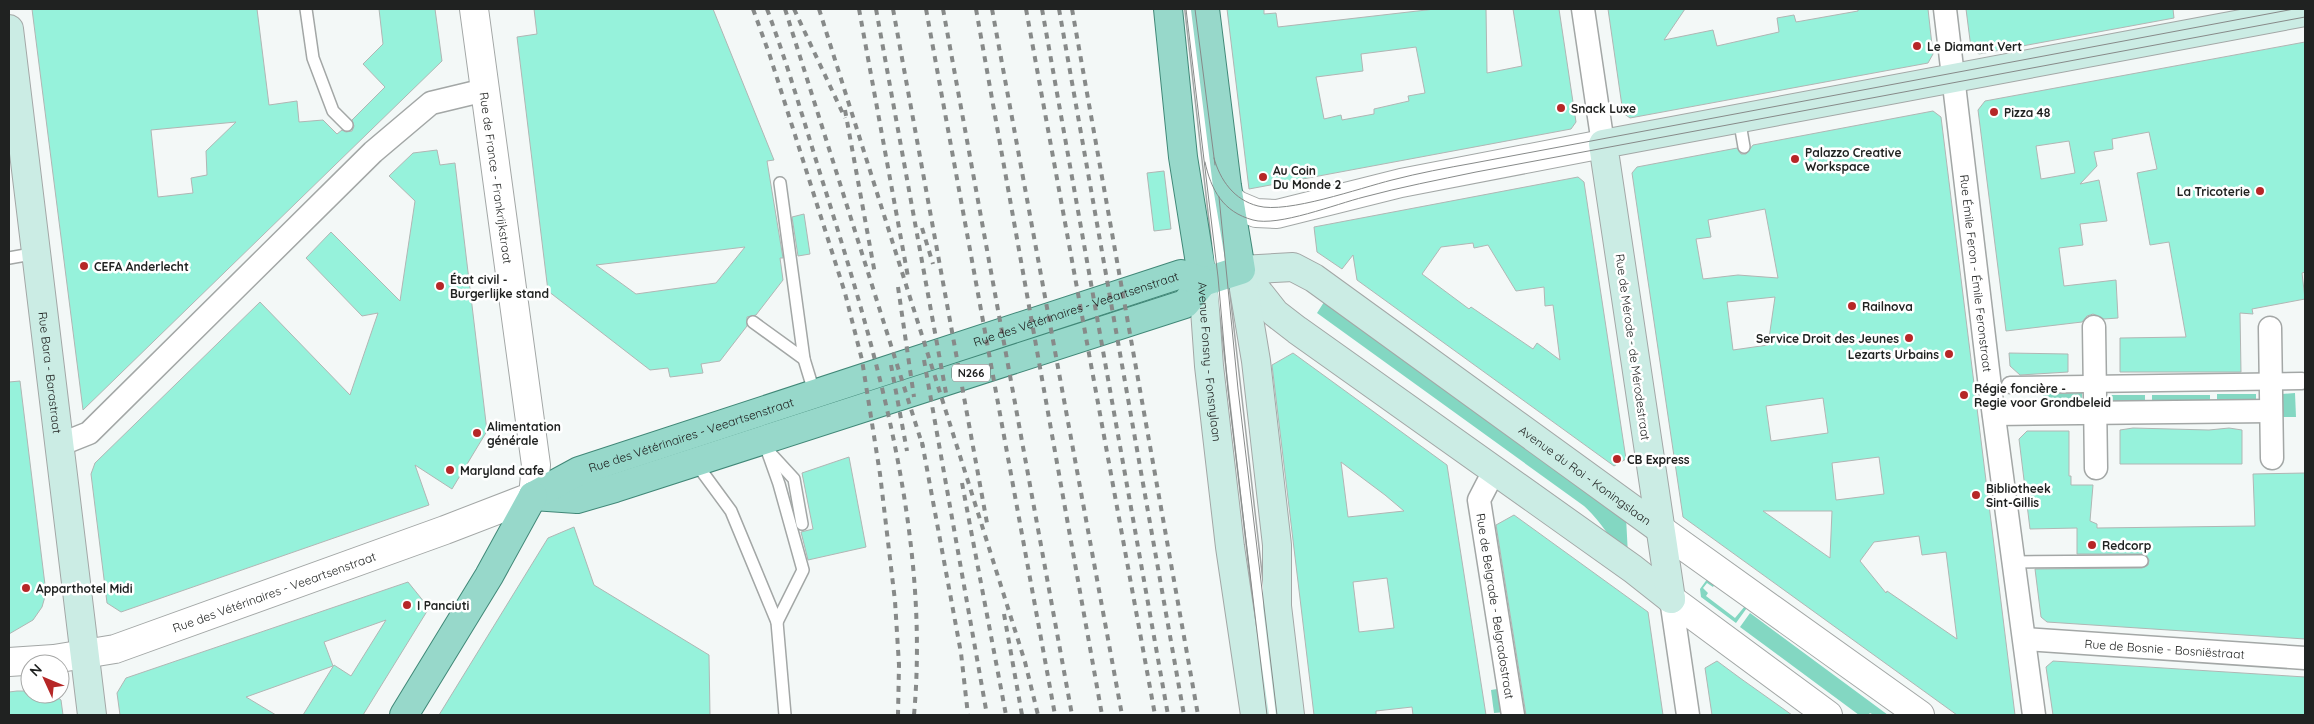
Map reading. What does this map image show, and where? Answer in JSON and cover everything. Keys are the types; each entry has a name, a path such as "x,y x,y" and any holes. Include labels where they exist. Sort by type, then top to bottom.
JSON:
{"main road":[{"name":"Avenue Fonsny - Fonsnylaan","path":"1168,9 1183,157 1222,276 1256,361 1277,546 1276,606 1290,715"},
{"name":"Avenue Fonsny - Fonsnylaan","path":"1205,9 1229,198 1222,276 1209,366 1230,547 1255,715"},
{"path":"1603,144 2305,12"},
{"name":"Rue Bara - Barastraat","path":"9,29 16,141 37,253 92,715"},
{"name":"Rue de Mérode - de Mérodestraat","path":"1603,144 1671,599"},
{"name":"Avenue du Roi - Koningslaan","path":"1222,276 1294,267 1314,278 1660,529"},
{"name":"Rue des Vétérinaires - Veeartsenstraat","path":"761,432 815,395 1181,274 1222,276"},
{"name":"Rue des Vétérinaires - Veeartsenstraat","path":"533,496 577,499 615,488 690,449 761,432 1185,304 1222,276"},
{"path":"1222,276 1633,569 1671,599"},
{"path":"406,714 489,576 533,496"}],"street":[{"name":"Rue de France - Frankrijkstraat","path":"474,9 536,465 533,496"},
{"name":"Rue de Mérode - de Mérodestraat","path":"1584,9 1603,144"},
{"name":"Rue Émile Feron - Émile Feronstraat","path":"1945,9 1994,414 2034,715"},
{"path":"59,445 89,433 373,152 431,103 484,90"},
{"path":"1229,198 1237,205 1256,213 1277,214 1400,182 1603,144"},
{"path":"2094,327 2096,468"},
{"path":"2270,328 2272,458"},
{"path":"2010,385 2302,381"},
{"path":"1994,414 2271,411"},
{"name":"Rue de Belgrade - Belgradostraat","path":"1494,471 1479,500 1513,715"},
{"name":"Rue des Vétérinaires - Veeartsenstraat","path":"9,662 54,659 122,646 445,530 533,496"},
{"name":"Avenue du Roi - Koningslaan","path":"1660,529 1920,715"},
{"path":"1671,599 1828,715"},
{"name":"Rue de Mérode - de Mérodestraat","path":"1671,599 1688,715"},
{"name":"Rue de Bosnie - Bosniëstraat","path":"2024,639 2305,658"}],"lane":[{"path":"306,9 313,58 333,111 347,125"},
{"name":"Avenue Fonsny - Fonsnylaan","path":"1190,9 1218,230 1247,517 1272,715"},
{"path":"1739,118 1744,147"},
{"path":"780,183 804,360 815,395"},
{"name":"Avenue Fonsny - Fonsnylaan","path":"1218,230 1228,255 1222,276"},
{"path":"9,258 37,253"},
{"path":"753,322 804,360"},
{"path":"761,432 794,479 802,524"},
{"path":"761,432 780,484 803,570 777,622"},
{"path":"690,449 731,511 777,622 785,715"},
{"path":"2015,562 2142,561"}],"green space":[{"path":"1326,299 1626,517 1628,555 1616,544 1584,506 1317,313"},
{"path":"2082,393 2082,409 2043,409 2043,394"},
{"path":"2295,393 2296,417 2282,417 2282,394"},
{"path":"2217,394 2256,394 2256,408 2217,408"},
{"path":"2106,395 2145,395 2145,409 2106,409"},
{"path":"2152,395 2210,395 2210,408 2152,408"},
{"path":"1708,578 1715,584 1713,587 1707,583 1703,588 1708,593 1706,596 1735,618 1745,606 1749,605 1736,623 1701,597 1700,589"},
{"path":"1750,613 1888,715 1874,715 1870,713 1868,715 1859,715 1740,627"},
{"path":"1503,688 1506,712 1494,713 1491,690"}],"building":[{"path":"32,9 257,9 269,105 297,101 299,122 323,120 337,134 342,130 346,132 352,131 354,126 352,120 385,87 363,64 383,44 379,9 435,9 442,61 83,410","holes":["236,122 206,151 207,175 191,178 193,193 158,197 151,130"]},
{"path":"534,9 713,9 774,160 767,161 783,258 780,258 783,280 756,315 747,317 747,326 720,361 701,364 703,373 670,377 668,368 650,370 548,291 517,37 537,34","holes":["745,247 716,283 636,294 596,265"]},
{"path":"1227,9 1264,9 1264,14 1276,13 1278,27 1435,9 1486,9 1487,73 1522,66 1513,9 1559,9 1576,122 1571,129 1249,189","holes":["1416,47 1425,93 1408,96 1409,101 1374,109 1374,114 1342,120 1341,115 1324,119 1316,77 1363,71 1361,54"]},
{"path":"1608,9 1685,9 1664,40 1713,30 1717,46 1779,32 1777,18 1794,15 1796,22 1858,11 1858,9 1928,9 1933,54 1928,63 1630,118 1623,113"},
{"path":"1966,9 2173,9 2174,18 1979,54 1971,48"},
{"path":"2305,42 2305,272 2302,273 2305,299 2252,309 2253,314 2240,313 2241,372 2120,372 2120,338 2186,337 2169,242 2150,245 2137,173 2157,169 2149,132 2112,139 2113,149 2094,152 2097,166 2080,184 2099,180 2107,221 2080,224 2083,245 2059,248 2064,286 2116,280 2118,318 2104,319 2093,314 2087,316 2082,322 2006,331 1978,110 1985,101","holes":["2069,141 2075,173 2041,179 2036,146"]},
{"path":"1933,111 1941,117 2015,715 1957,715 1683,517 1632,173 1637,167 1737,148 1741,154 1746,154 1753,145","holes":["1765,209 1778,278 1738,275 1703,279 1696,239 1711,237 1708,220","1775,297 1768,345 1733,350 1727,302","1823,398 1828,433 1771,441 1766,406","1879,457 1884,494 1836,500 1832,463","1763,511 1832,511 1830,558","1919,536 1922,555 1946,552 1957,639 1887,591 1886,593 1860,561 1874,542"]},
{"path":"437,150 440,165 455,163 487,431 452,489 415,465 429,505 121,612 107,603 91,474 95,463 260,302 350,395 378,313 362,316 306,258 331,232 400,301 415,201 389,176 413,153"},
{"path":"1164,171 1171,229 1154,231 1147,173"},
{"path":"1578,177 1584,182 1626,459 1614,466 1357,280 1353,255 1342,269 1317,252 1314,227","holes":["1473,243 1474,248 1488,245 1516,291 1544,287 1545,306 1553,305 1560,360 1537,343 1533,349 1471,307 1469,309 1422,274 1441,247"]},
{"path":"804,214 810,254 798,256 792,217"},
{"path":"1293,353 1447,465 1486,715 1413,715 1412,707 1376,711 1376,715 1314,715 1272,365","holes":["1341,462 1385,495 1404,511 1348,517","1387,578 1394,628 1359,632 1353,582"]},
{"path":"2009,353 2068,354 2068,372 2020,375 2010,366"},
{"path":"20,381 46,593 42,607 33,620 9,634 9,382"},
{"path":"2133,428 2209,430 2229,428 2242,430 2242,464 2120,464 2120,430"},
{"path":"2027,431 2069,431 2069,476 2071,476 2071,485 2093,485 2090,521 2097,524 2097,528 2255,526 2253,474 2305,473 2305,639 2047,622 2041,617 2035,569 2142,568 2148,565 2149,560 2146,555 2142,554 2077,554 2077,528 2030,529 2019,439"},
{"path":"849,457 866,547 808,560 801,532 813,529 802,473"},
{"path":"1514,515 1648,612 1663,715 1526,715 1496,525"},
{"path":"574,527 594,585 709,655 710,715 439,715 548,538"},
{"path":"408,582 429,608 363,715 303,715 334,665 351,676 386,620 324,642 333,666 246,697 276,715 120,715 117,693 126,678"},
{"path":"1717,661 1792,715 1712,715 1705,668"},
{"path":"2053,661 2305,677 2305,715 2053,715 2046,667"},
{"path":"20,691 20,704 62,704 63,715 9,715 9,692"}],"tram line":[{"path":"1186,9 1218,277 1228,390 1267,715"},
{"path":"1195,9 1215,165"},
{"path":"1214,158 1224,181 1242,199 1258,206 1271,208 1287,206 1324,199 1412,175 2294,9"},
{"path":"1205,162 1215,191 1226,206 1234,212 1253,220 1277,220 1292,218 1392,190 1476,172 2305,17"},
{"path":"1219,197 1238,389 1277,715"}],"railway":[{"path":"753,9 770,56 845,293 862,360 880,474 895,601 899,665 898,715"},
{"path":"767,9 790,76 864,317 881,382 895,448 907,514 914,581 917,648 914,715"},
{"path":"785,9 923,447"},
{"path":"794,9 845,118"},
{"path":"819,9 1025,662 1038,715"},
{"path":"859,9 908,277"},
{"path":"876,9 946,393"},
{"path":"893,9 987,523"},
{"path":"926,9 1055,715"},
{"path":"943,9 1072,715"},
{"path":"976,9 1102,715"},
{"path":"992,9 1122,715"},
{"path":"1026,9 1155,715"},
{"path":"1042,9 1168,715"},
{"path":"1059,9 1184,715"},
{"path":"1072,9 1198,715"},
{"path":"845,110 875,274"},
{"path":"922,228 933,264"},
{"path":"898,287 914,397"},
{"path":"924,360 987,715"},
{"path":"891,365 907,451"},
{"path":"922,442 961,653 968,715"},
{"path":"962,483 1006,715"},
{"path":"1004,614 1022,715"}],"place":[{"name":"Le Diamant Vert","path":"1917,46"},
{"name":"Snack Luxe","path":"1561,108"},
{"name":"Pizza 48","path":"1994,112"},
{"name":"Palazzo Creative Workspace","path":"1795,159"},
{"name":"Au Coin Du Monde 2","path":"1263,177"},
{"name":"La Tricoterie","path":"2260,191"},
{"name":"CEFA Anderlecht","path":"84,266"},
{"name":"État civil - Burgerlijke stand","path":"440,286"},
{"name":"Railnova","path":"1852,306"},
{"name":"Service Droit des Jeunes","path":"1909,338"},
{"name":"Lezarts Urbains","path":"1949,354"},
{"name":"Régie foncière - Regie voor Grondbeleid","path":"1964,395"},
{"name":"Alimentation générale","path":"477,433"},
{"name":"CB Express","path":"1617,459"},
{"name":"Maryland cafe","path":"450,470"},
{"name":"Bibliotheek Sint-Gillis","path":"1976,495"},
{"name":"Redcorp","path":"2092,545"},
{"name":"Apparthotel Midi","path":"26,588"},
{"name":"I Panciuti","path":"407,605"}]}
